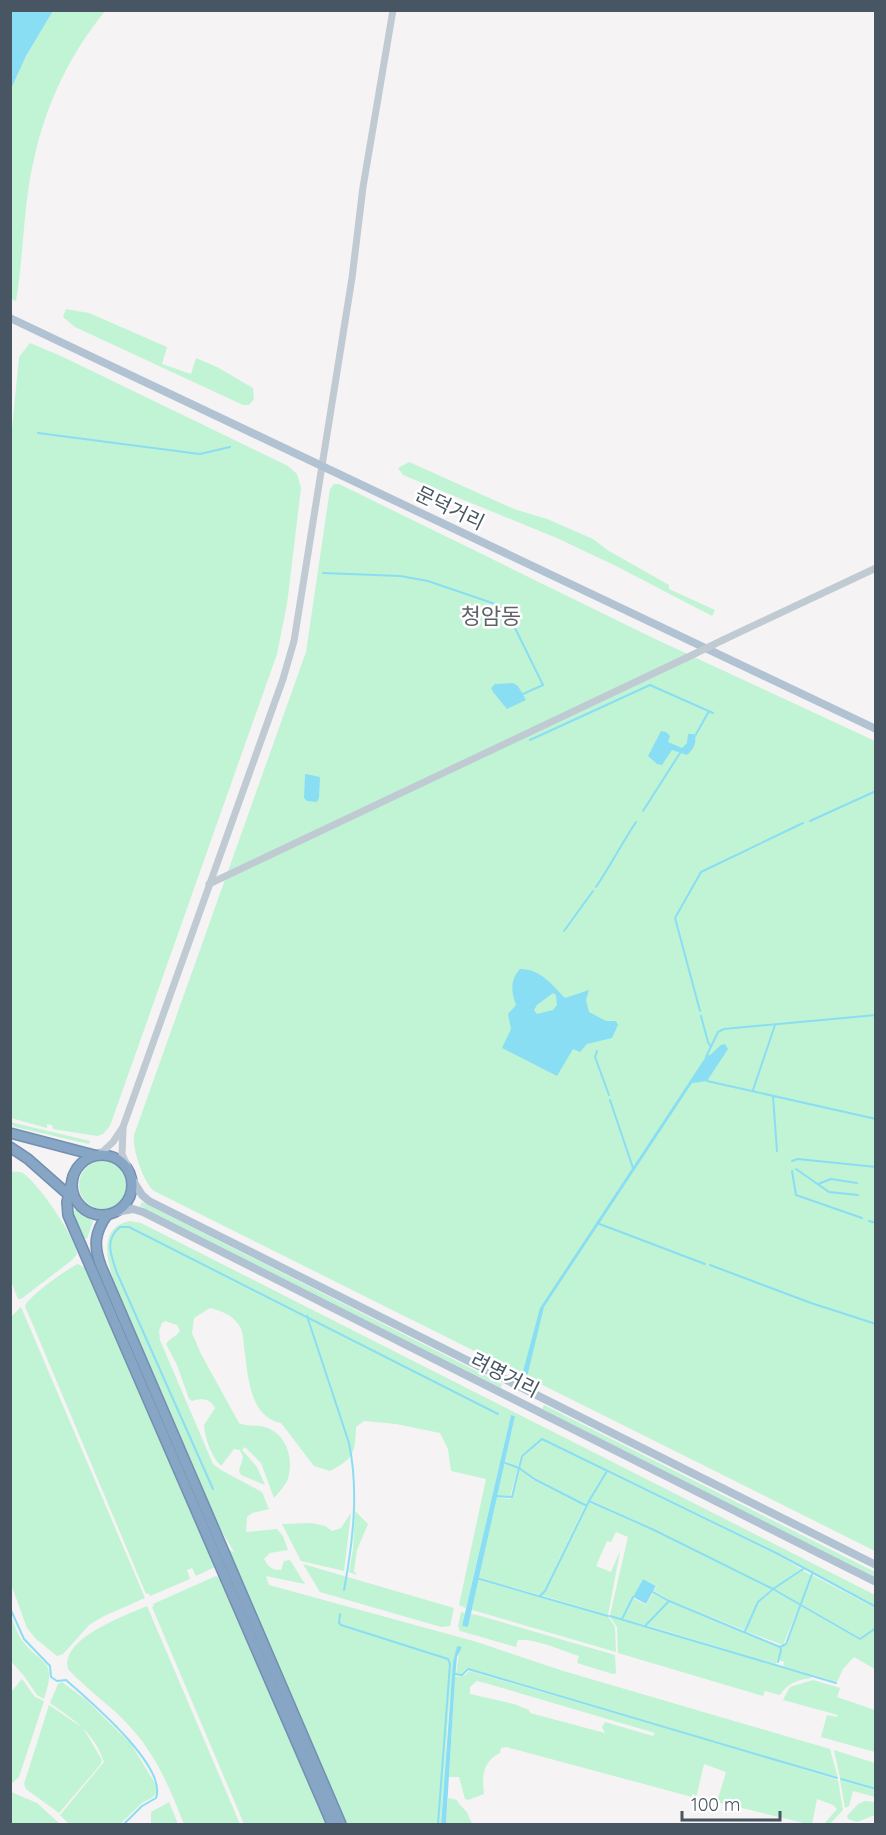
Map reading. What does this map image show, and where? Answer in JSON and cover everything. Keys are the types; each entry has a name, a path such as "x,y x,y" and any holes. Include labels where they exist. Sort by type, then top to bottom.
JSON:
{"highway":[{"path":"10,1133 117,1158 131,1174 133,1189 130,1198 124,1206 112,1213 97,1215 88,1212 28,1159 10,1147"},
{"path":"97,1155 85,1160 77,1167 68,1195 66,1209 68,1215 332,1824"},
{"path":"73,1176 74,1197 80,1205"},
{"path":"112,1213 95,1238 95,1249 100,1266 340,1824"}],"main road":[{"name":"문덕거리","path":"14,320 876,729"},
{"name":"려명거리","path":"131,1174 142,1195 149,1201 876,1566"},
{"name":"려명거리","path":"112,1213 133,1209 143,1212 876,1582"}],"street":[{"path":"97,1155 113,1142 123,1127 283,679 294,641 352,278 363,188 393,10"},
{"path":"209,884 876,568"},
{"path":"123,1127 122,1154 131,1174"}],"green space":[{"path":"53,11 105,11 70,62 45,119 30,176 16,301 11,299 11,89 26,56"},
{"path":"66,309 89,313 167,347 162,364 191,374 196,358 217,367 253,388 254,399 249,405 243,405 75,327 63,317"},
{"path":"30,343 288,466 297,474 301,488 287,604 277,654 110,1126 103,1134 97,1136 53,1129 52,1125 47,1124 47,1128 11,1118 10,450 19,357"},
{"path":"409,462 514,509 547,519 593,539 609,551 669,585 669,589 715,610 712,616 559,539 403,475 398,468"},
{"path":"334,484 339,484 653,638 875,741 875,1551 154,1191 142,1173 134,1135 306,652 330,489"},
{"path":"10,1122 90,1141 89,1144 15,1127"},
{"path":"103,1161 120,1168 127,1185 120,1202 103,1209 86,1202 79,1185 86,1168"},
{"path":"10,1172 22,1173 39,1189 70,1235 77,1254 21,1299 18,1299 11,1281"},
{"path":"142,1202 502,1384 501,1388 140,1206"},
{"path":"76,1210 93,1221 87,1239 83,1237 73,1216 73,1211"},
{"path":"130,1221 141,1223 875,1595 875,1607 778,1554 542,1439 521,1455 518,1467 505,1461 515,1416 511,1415 466,1608 459,1605 486,1479 451,1471 448,1449 440,1433 396,1424 364,1421 356,1427 354,1449 349,1458 330,1471 314,1466 281,1423 270,1419 256,1403 249,1380 240,1326 229,1315 210,1308 194,1318 192,1333 201,1354 239,1423 261,1426 277,1433 289,1454 288,1479 274,1498 261,1463 245,1447 242,1450 257,1467 265,1485 241,1475 239,1471 243,1457 240,1450 234,1449 221,1466 214,1457 207,1441 204,1425 215,1408 208,1401 189,1399 177,1365 166,1344 180,1331 177,1325 165,1321 162,1323 159,1331 160,1340 213,1464 262,1492 269,1509 252,1513 247,1517 246,1532 277,1529 283,1536 288,1550 270,1553 264,1559 271,1568 281,1570 284,1561 290,1560 305,1584 266,1576 269,1585 477,1642 560,1670 830,1749 838,1778 782,1763 838,1780 843,1810 830,1824 824,1824 837,1809 817,1799 812,1824 808,1824 717,1802 726,1772 704,1764 696,1798 506,1747 501,1748 500,1753 486,1765 483,1775 484,1794 465,1799 459,1777 449,1777 455,1677 465,1675 469,1671 665,1728 467,1668 461,1674 456,1674 459,1652 457,1646 449,1707 441,1824 347,1824 228,1549 234,1552 218,1525 114,1282 107,1246 113,1230 120,1224","holes":["477,1681 655,1733 653,1736 605,1722 602,1727 605,1733 530,1713 529,1710 514,1704 470,1694 470,1687"]},
{"path":"78,1264 85,1268 215,1567 196,1576 192,1568 187,1570 190,1579 150,1596 146,1594 25,1306 57,1277"},
{"path":"21,1307 145,1598 89,1625 63,1654 57,1656 36,1639 27,1628 11,1584 10,1318"},
{"path":"544,1405 875,1572 875,1577 542,1409"},
{"path":"542,1440 606,1471 586,1505 534,1479 519,1468 522,1456"},
{"path":"504,1463 518,1468 510,1497 497,1496"},
{"path":"519,1469 533,1480 585,1506 540,1595 479,1578 496,1497 510,1499 512,1497"},
{"path":"607,1472 778,1555 801,1569 773,1589 654,1529 590,1500"},
{"path":"589,1502 654,1531 771,1589 758,1601 744,1630 671,1601 654,1591 657,1586 643,1579 622,1619 610,1615 628,1537 616,1532 611,1542 607,1541 596,1566 611,1572 620,1551 608,1615 541,1595"},
{"path":"355,1511 368,1524 357,1550 354,1571 357,1575 349,1572"},
{"path":"351,1513 344,1571 301,1561 282,1524 312,1523 325,1526 332,1531 341,1528"},
{"path":"303,1564 454,1608 450,1626 441,1627 320,1592"},
{"path":"802,1570 811,1575 800,1604 774,1589"},
{"path":"812,1575 875,1608 875,1628 860,1638 801,1604"},
{"path":"216,1576 219,1578 326,1824 244,1824 152,1607 153,1604"},
{"path":"478,1580 608,1616 615,1627 616,1652 472,1610"},
{"path":"773,1590 800,1605 783,1645 745,1631 759,1602"},
{"path":"653,1593 668,1601 645,1625 623,1619 633,1598 646,1605"},
{"path":"669,1602 779,1647 781,1650 776,1664 646,1625"},
{"path":"147,1606 240,1824 184,1824 163,1775 142,1740 118,1714 68,1669 68,1658 74,1647 84,1638 97,1629"},
{"path":"801,1606 860,1640 875,1629 875,1669 854,1657 843,1669 837,1682 783,1666 784,1662 779,1660 781,1647 786,1644"},
{"path":"10,1612 21,1639 46,1664 48,1669 48,1686 44,1699 37,1695 11,1661"},
{"path":"461,1612 465,1613 462,1626 468,1627 471,1614 477,1615 615,1655 616,1673 577,1663 579,1656 540,1643 518,1640 516,1647 460,1631 458,1626"},
{"path":"610,1617 812,1676 790,1685 780,1695 765,1691 763,1696 618,1653 617,1627"},
{"path":"22,1679 35,1697 44,1701 19,1777 11,1784 11,1692"},
{"path":"813,1680 840,1688 837,1697 875,1710 875,1752 821,1737 827,1715 837,1717 838,1715 783,1700 790,1687"},
{"path":"62,1682 86,1700 131,1744 156,1785 157,1792 153,1797 142,1803 120,1824 69,1824 60,1815 104,1762 89,1735 75,1721 50,1703 58,1684"},
{"path":"49,1705 83,1728 102,1760 59,1813 26,1789 24,1784"},
{"path":"834,1750 875,1763 875,1788 840,1778"},
{"path":"840,1780 875,1790 875,1797 853,1791 849,1806 845,1808"},
{"path":"11,1792 37,1803 60,1824 11,1824"},
{"path":"448,1798 457,1800 473,1824 446,1824"},
{"path":"865,1801 875,1802 875,1815 857,1822 848,1819 847,1816 858,1804"},
{"path":"169,1802 178,1824 151,1824 151,1812"}],"water":[{"path":"11,10 53,11 26,56 11,89"},
{"path":"513,683 518,686 526,700 507,709 491,688 495,684"},
{"path":"661,731 670,736 668,742 682,748 687,743 688,734 694,734 694,746 687,755 672,750 662,765 657,764 648,756"},
{"path":"305,775 320,777 317,802 307,801 304,798"},
{"path":"520,969 540,975 565,998 589,990 586,1000 589,1012 606,1021 616,1021 618,1025 612,1038 587,1044 580,1052 573,1049 557,1076 502,1048 511,1029 508,1014 516,1005 512,986 514,977","holes":["553,993 556,995 557,1005 553,1010 537,1014 534,1010 537,1005"]},
{"path":"725,1044 728,1049 707,1081 692,1083 544,1307 527,1377 522,1375 540,1308 707,1055"},
{"path":"511,1415 515,1416 468,1627 462,1626"},
{"path":"643,1579 656,1586 646,1604 633,1597"},
{"path":"457,1646 462,1647 457,1657 455,1679 446,1824 441,1824 453,1662"}],"waterway":[{"path":"38,433 200,454 230,447"},
{"path":"323,573 400,576 428,581 495,604 506,614 516,630 543,685 523,694"},
{"path":"530,740 650,685 713,713"},
{"path":"695,736 709,711"},
{"path":"643,811 680,753"},
{"path":"810,821 876,791"},
{"path":"596,887 636,822"},
{"path":"700,1011 675,918 701,872 803,823"},
{"path":"564,931 593,891"},
{"path":"706,1057 718,1032 724,1029 876,1015"},
{"path":"701,1016 711,1047"},
{"path":"753,1090 775,1025"},
{"path":"597,1051 595,1057 609,1095"},
{"path":"707,1081 876,1119"},
{"path":"773,1096 777,1151"},
{"path":"610,1100 633,1168"},
{"path":"792,1161 798,1159 876,1167"},
{"path":"796,1169 829,1192 858,1195"},
{"path":"792,1171 796,1195 862,1218"},
{"path":"818,1184 831,1179 857,1183"},
{"path":"869,1221 876,1223"},
{"path":"597,1223 705,1264"},
{"path":"213,1489 117,1273 110,1243 120,1227 129,1227 498,1414"},
{"path":"710,1265 811,1303 876,1324"},
{"path":"307,1316 349,1443 352,1461 354,1516 344,1590"},
{"path":"503,1462 519,1468 522,1456 542,1439 778,1554 876,1607"},
{"path":"495,1496 512,1497 519,1468 534,1479 585,1505"},
{"path":"540,1596 545,1591 589,1501 607,1471"},
{"path":"589,1501 654,1530 773,1589 860,1639 876,1628"},
{"path":"745,1631 758,1602 803,1569"},
{"path":"780,1647 786,1644 812,1574"},
{"path":"476,1578 608,1616"},
{"path":"653,1592 669,1601"},
{"path":"622,1619 633,1597"},
{"path":"645,1626 669,1601 780,1647 778,1662"},
{"path":"10,1608 24,1639 50,1666 51,1677 57,1681 66,1680 91,1702 124,1734 150,1769 156,1785 156,1798 142,1806 124,1824"},
{"path":"340,1614 339,1623 341,1625 448,1659 450,1664 438,1824"},
{"path":"610,1616 836,1683"},
{"path":"454,1674 462,1675 468,1669 837,1778"},
{"path":"841,1779 876,1789"}],"district":[{"name":"청암동","path":"491,616"}]}
